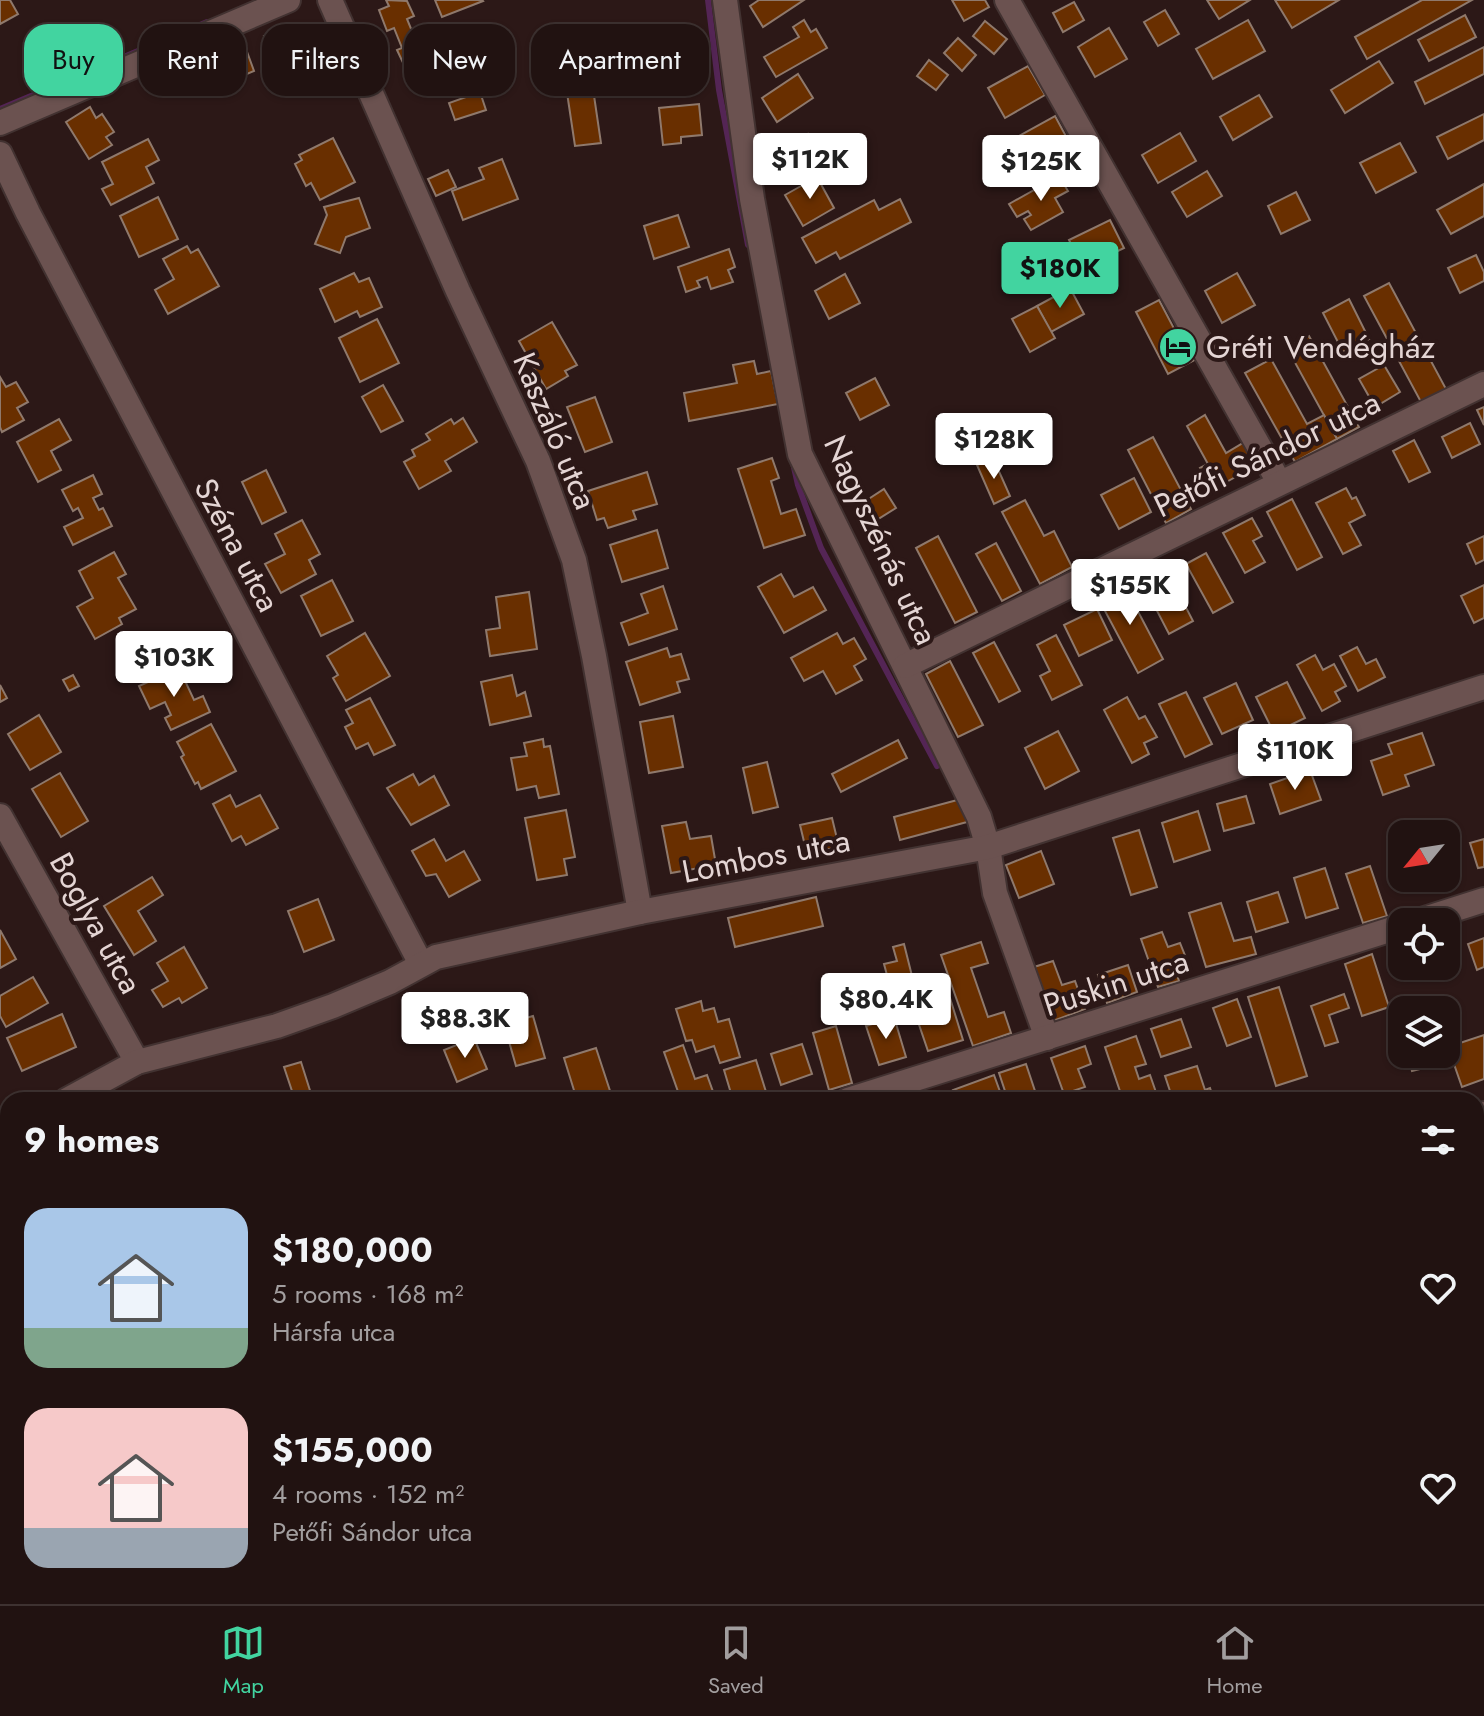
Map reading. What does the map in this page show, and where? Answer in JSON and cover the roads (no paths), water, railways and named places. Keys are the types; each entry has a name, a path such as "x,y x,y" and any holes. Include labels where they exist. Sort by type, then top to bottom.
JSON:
{"street":[{"path":"0,123 288,0"},
{"name":"Kaszáló utca","path":"330,0 458,291 538,461 574,560 640,912"},
{"name":"Nagyszénás utca","path":"725,0 752,199 800,454 979,817 988,847 995,893 1047,1038"},
{"path":"1007,0 1279,482"},
{"name":"Széna utca","path":"0,154 421,964"},
{"name":"Petőfi Sándor utca","path":"905,666 1484,384"},
{"name":"Lombos utca","path":"82,1092 137,1062 277,1026 376,988 436,957 640,912 988,847 1484,687"},
{"name":"Boglya utca","path":"0,816 137,1062"},
{"path":"1459,908 1484,900"},
{"name":"Puskin utca","path":"874,1092 1388,930"}],"waterway":[{"path":"708,0 719,90 748,245"},
{"path":"0,109 207,22"},
{"path":"793,463 821,548 937,766"}],"place":[{"name":"Gréti Vendégház","path":"1178,347"}]}
